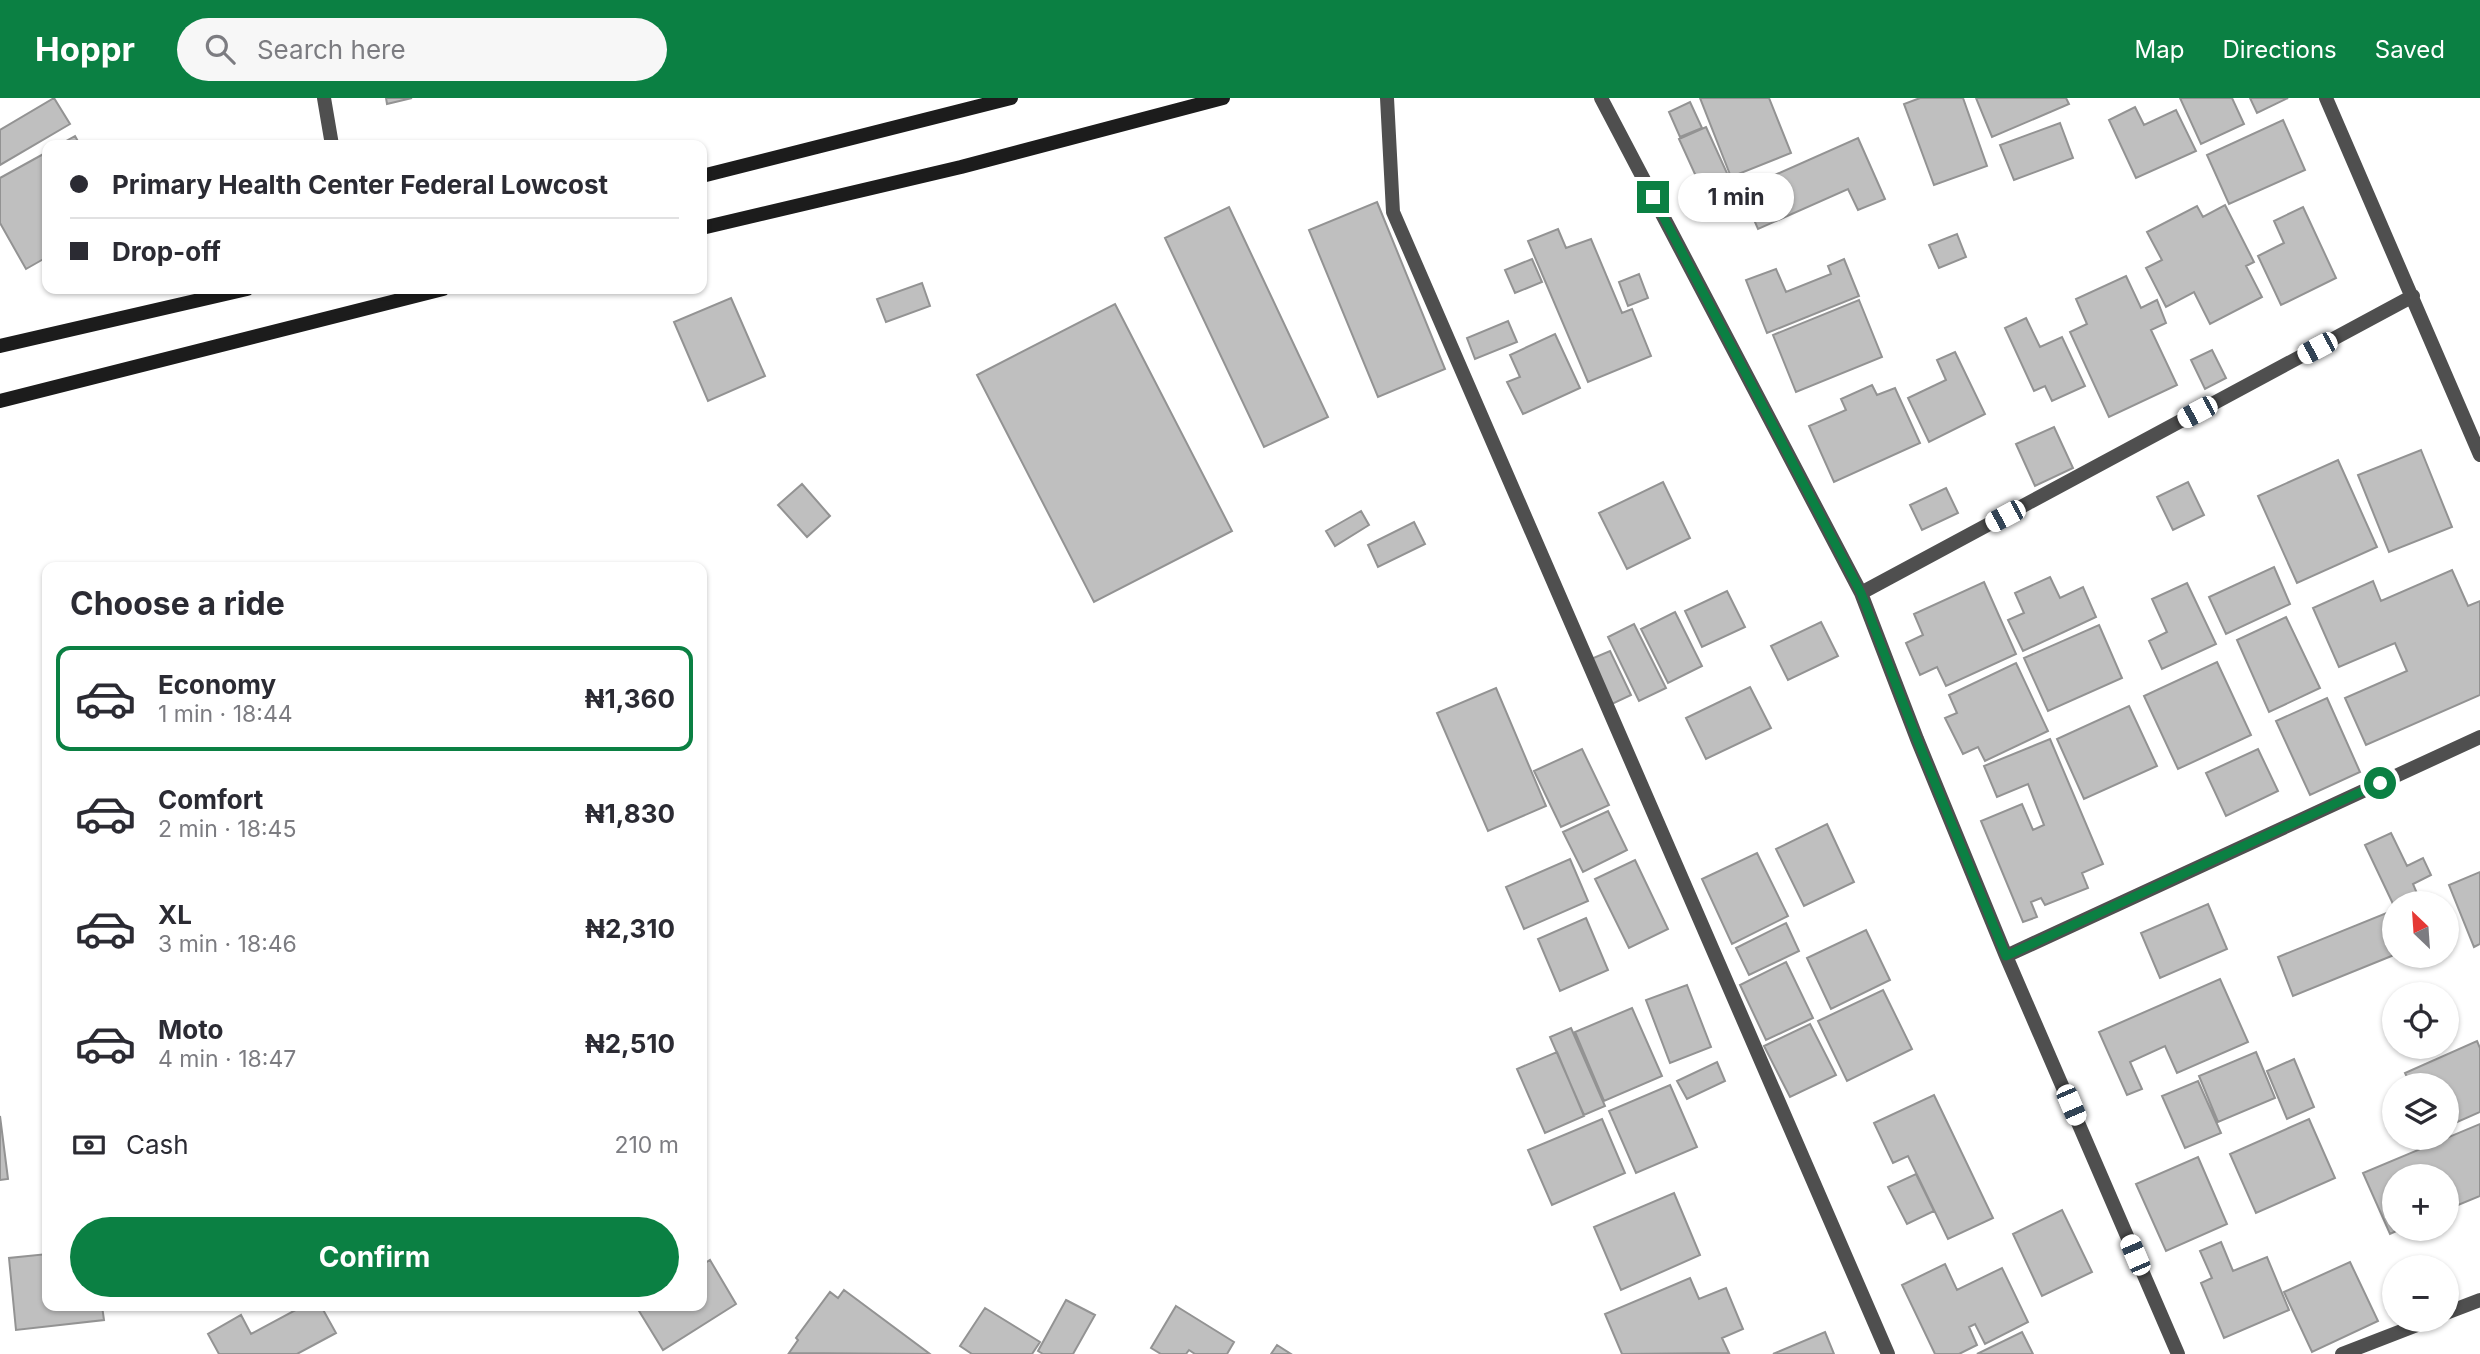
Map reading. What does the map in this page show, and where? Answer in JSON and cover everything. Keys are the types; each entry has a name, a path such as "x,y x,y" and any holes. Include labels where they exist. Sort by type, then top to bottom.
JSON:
{"street":[{"path":"324,98 331,140"},
{"path":"707,175 1011,98"},
{"path":"707,227 961,167 1223,98"},
{"path":"1387,98 1393,212 1888,1354"},
{"path":"1601,98 1861,593 1917,739 2006,956 2178,1354"},
{"path":"2328,98 2480,455"},
{"path":"0,346 225,294"},
{"path":"0,401 423,294"},
{"path":"1861,593 2413,296"},
{"path":"2006,956 2480,737"},
{"path":"2459,1308 2480,1300"},
{"path":"2342,1354 2399,1332"}],"building":[{"path":"54,98 70,124 0,165 0,130"},
{"path":"386,98 412,98 387,104"},
{"path":"1700,98 1769,98 1791,153 1731,177"},
{"path":"1920,98 1963,98 1987,166 1934,185 1904,104"},
{"path":"1976,98 2066,98 2069,104 1992,137"},
{"path":"2180,98 2232,98 2244,124 2201,144"},
{"path":"2250,98 2288,98 2257,113"},
{"path":"1690,102 1702,128 1680,137 1669,112"},
{"path":"2135,107 2144,125 2176,110 2196,151 2136,178 2109,120"},
{"path":"2283,120 2305,170 2229,204 2207,155"},
{"path":"2060,123 2073,158 2014,180 2000,145"},
{"path":"1706,127 1731,182 1704,194 1679,139"},
{"path":"1858,138 1885,199 1858,210 1848,189 1758,229 1741,190"},
{"path":"42,155 42,260 26,269 0,223 0,178"},
{"path":"1377,202 1445,369 1378,397 1309,230"},
{"path":"2225,205 2254,262 2246,266 2262,297 2210,324 2194,292 2166,307 2146,268 2162,260 2147,232 2197,206 2203,217"},
{"path":"1229,207 1328,417 1264,447 1165,238"},
{"path":"2303,207 2336,278 2281,305 2258,256 2284,243 2274,221"},
{"path":"1558,229 1566,248 1591,239 1622,313 1632,309 1651,356 1588,382 1528,241"},
{"path":"1957,234 1966,257 1939,268 1929,245"},
{"path":"1532,259 1542,282 1515,293 1505,270"},
{"path":"1844,259 1859,296 1767,333 1746,280 1776,269 1786,292 1831,274 1828,266"},
{"path":"1639,274 1648,298 1628,306 1619,282"},
{"path":"2126,276 2141,308 2157,300 2166,323 2151,330 2177,385 2109,417 2070,332 2087,324 2076,299"},
{"path":"922,283 930,306 886,322 877,299"},
{"path":"731,298 765,376 708,401 674,322"},
{"path":"1859,300 1882,357 1796,392 1773,335"},
{"path":"1115,304 1232,531 1094,602 977,375"},
{"path":"2026,318 2040,347 2062,337 2085,386 2052,401 2045,386 2034,391 2005,328"},
{"path":"1508,321 1517,342 1475,359 1467,338"},
{"path":"1555,334 1580,388 1523,414 1507,382 1520,377 1510,355"},
{"path":"2212,350 2226,378 2205,389 2191,360"},
{"path":"1955,352 1985,414 1929,442 1908,398 1946,380 1937,360"},
{"path":"1872,385 1877,395 1895,388 1920,443 1834,482 1809,426 1846,410 1841,399"},
{"path":"2054,427 2073,468 2035,486 2016,444"},
{"path":"2421,450 2452,527 2389,552 2358,475"},
{"path":"2338,460 2377,547 2297,583 2258,496"},
{"path":"1663,482 1690,538 1627,569 1599,513"},
{"path":"2188,482 2204,515 2173,530 2157,497"},
{"path":"802,484 830,516 807,537 778,505"},
{"path":"1946,488 1958,513 1922,530 1910,505"},
{"path":"1361,511 1369,525 1335,546 1326,531"},
{"path":"1414,522 1425,544 1378,567 1368,545"},
{"path":"2274,567 2290,604 2226,634 2209,597"},
{"path":"2452,570 2468,606 2480,601 2480,695 2366,745 2345,698 2407,671 2395,643 2339,667 2313,608 2373,581 2381,601"},
{"path":"2050,577 2060,598 2083,587 2096,617 2023,651 2008,620 2024,613 2015,593"},
{"path":"1984,582 2016,654 1946,686 1937,667 1920,675 1906,643 1923,635 1914,614"},
{"path":"2187,583 2216,644 2162,669 2149,641 2167,632 2152,599"},
{"path":"1727,591 1745,627 1702,647 1685,611"},
{"path":"1675,612 1702,666 1668,683 1641,629"},
{"path":"2286,617 2320,688 2269,712 2237,640"},
{"path":"1821,622 1838,656 1788,680 1771,646"},
{"path":"1634,624 1666,688 1639,701 1608,637"},
{"path":"2099,625 2122,678 2048,711 2024,658"},
{"path":"1610,651 1631,695 1612,704 1591,659"},
{"path":"2217,662 2251,735 2178,769 2144,696"},
{"path":"2016,663 2048,731 1985,761 1978,747 1963,754 1945,718 1957,713 1949,695"},
{"path":"1750,687 1771,728 1706,759 1686,718"},
{"path":"1496,688 1546,806 1488,831 1437,713"},
{"path":"2327,698 2360,772 2310,795 2276,721"},
{"path":"2129,706 2157,766 2084,799 2057,739"},
{"path":"2050,739 2103,864 2082,873 2088,888 2045,905 2041,898 2031,902 2037,917 2023,922 1981,821 2022,804 2033,830 2044,825 2028,784 1997,797 1984,766"},
{"path":"1582,749 1609,805 1561,827 1534,771"},
{"path":"2258,749 2278,791 2226,816 2206,773"},
{"path":"1608,811 1627,850 1583,872 1563,832"},
{"path":"1827,824 1854,882 1804,906 1776,849"},
{"path":"2391,833 2407,866 2423,858 2431,875 2413,884 2416,891 2387,891 2365,845"},
{"path":"1757,853 1788,916 1732,944 1702,879"},
{"path":"1570,859 1588,901 1524,929 1506,887"},
{"path":"1635,860 1668,929 1629,948 1595,879"},
{"path":"2480,872 2480,944 2474,947 2459,910 2459,891 2451,891 2449,885"},
{"path":"2208,904 2227,949 2160,978 2141,933"},
{"path":"2382,915 2382,960 2293,996 2278,957"},
{"path":"1586,918 1608,970 1560,991 1538,939"},
{"path":"1786,923 1799,951 1749,975 1736,948"},
{"path":"1866,930 1890,980 1831,1009 1807,958"},
{"path":"1786,962 1813,1018 1766,1040 1740,985"},
{"path":"2220,979 2248,1042 2177,1073 2165,1046 2130,1062 2142,1089 2127,1095 2099,1032"},
{"path":"1687,985 1711,1047 1670,1063 1646,1000"},
{"path":"1883,990 1912,1049 1847,1081 1818,1021"},
{"path":"1632,1008 1662,1076 1604,1101 1575,1032"},
{"path":"1810,1024 1836,1075 1790,1097 1764,1046"},
{"path":"1571,1028 1605,1106 1584,1115 1550,1037"},
{"path":"2477,1041 2480,1048 2480,1112 2459,1121 2459,1073 2405,1073 2436,1059 2459,1059 2459,1049"},
{"path":"1557,1052 1584,1116 1545,1133 1517,1069"},
{"path":"2256,1052 2275,1098 2218,1122 2199,1076"},
{"path":"2294,1059 2314,1107 2287,1119 2267,1071"},
{"path":"1717,1062 1725,1081 1687,1099 1677,1081"},
{"path":"2198,1081 2221,1133 2185,1148 2162,1096"},
{"path":"1670,1085 1697,1147 1636,1173 1609,1111"},
{"path":"1934,1095 1993,1218 1948,1239 1908,1156 1893,1163 1874,1123"},
{"path":"0,1116 8,1179 0,1180"},
{"path":"1602,1119 1625,1173 1552,1205 1528,1150"},
{"path":"2309,1119 2335,1178 2256,1213 2230,1154"},
{"path":"2480,1124 2480,1196 2459,1205 2459,1164 2384,1164 2418,1150 2459,1150 2459,1133"},
{"path":"2198,1157 2227,1224 2166,1251 2136,1184"},
{"path":"2382,1165 2382,1216 2363,1173"},
{"path":"1916,1174 1934,1211 1907,1224 1888,1187"},
{"path":"1674,1193 1700,1255 1621,1290 1594,1227"},
{"path":"2062,1210 2092,1272 2042,1296 2013,1234"},
{"path":"2221,1242 2233,1271 2267,1257 2289,1310 2224,1338 2201,1283 2212,1278 2200,1251"},
{"path":"42,1255 42,1311 103,1311 104,1320 16,1330 9,1258"},
{"path":"710,1260 736,1304 663,1350 639,1311 707,1311 707,1262"},
{"path":"2350,1262 2378,1321 2312,1352 2284,1292"},
{"path":"1945,1264 1957,1290 2002,1268 2028,1322 1985,1344 1975,1324 1969,1327 1977,1345 1959,1354 1935,1354 1902,1285"},
{"path":"1690,1278 1699,1299 1726,1288 1743,1329 1722,1338 1729,1353 1622,1354 1605,1314"},
{"path":"844,1290 930,1354 789,1353 798,1340 796,1338 830,1292 838,1298"},
{"path":"1066,1300 1095,1315 1073,1354 1043,1354 1038,1351"},
{"path":"1176,1306 1234,1342 1227,1354 1195,1354 1189,1350 1186,1354 1161,1354 1151,1348"},
{"path":"985,1308 1040,1342 1032,1354 972,1354 960,1346"},
{"path":"294,1311 324,1311 336,1333 297,1354 219,1354 208,1334 241,1315 251,1334"},
{"path":"1825,1332 1834,1354 1773,1354"},
{"path":"2022,1332 2033,1354 1977,1354"},
{"path":"1277,1345 1291,1354 1271,1354"}],"route":[{"path":"1653,197 1861,593 1917,739 2006,956 2380,783"}]}
